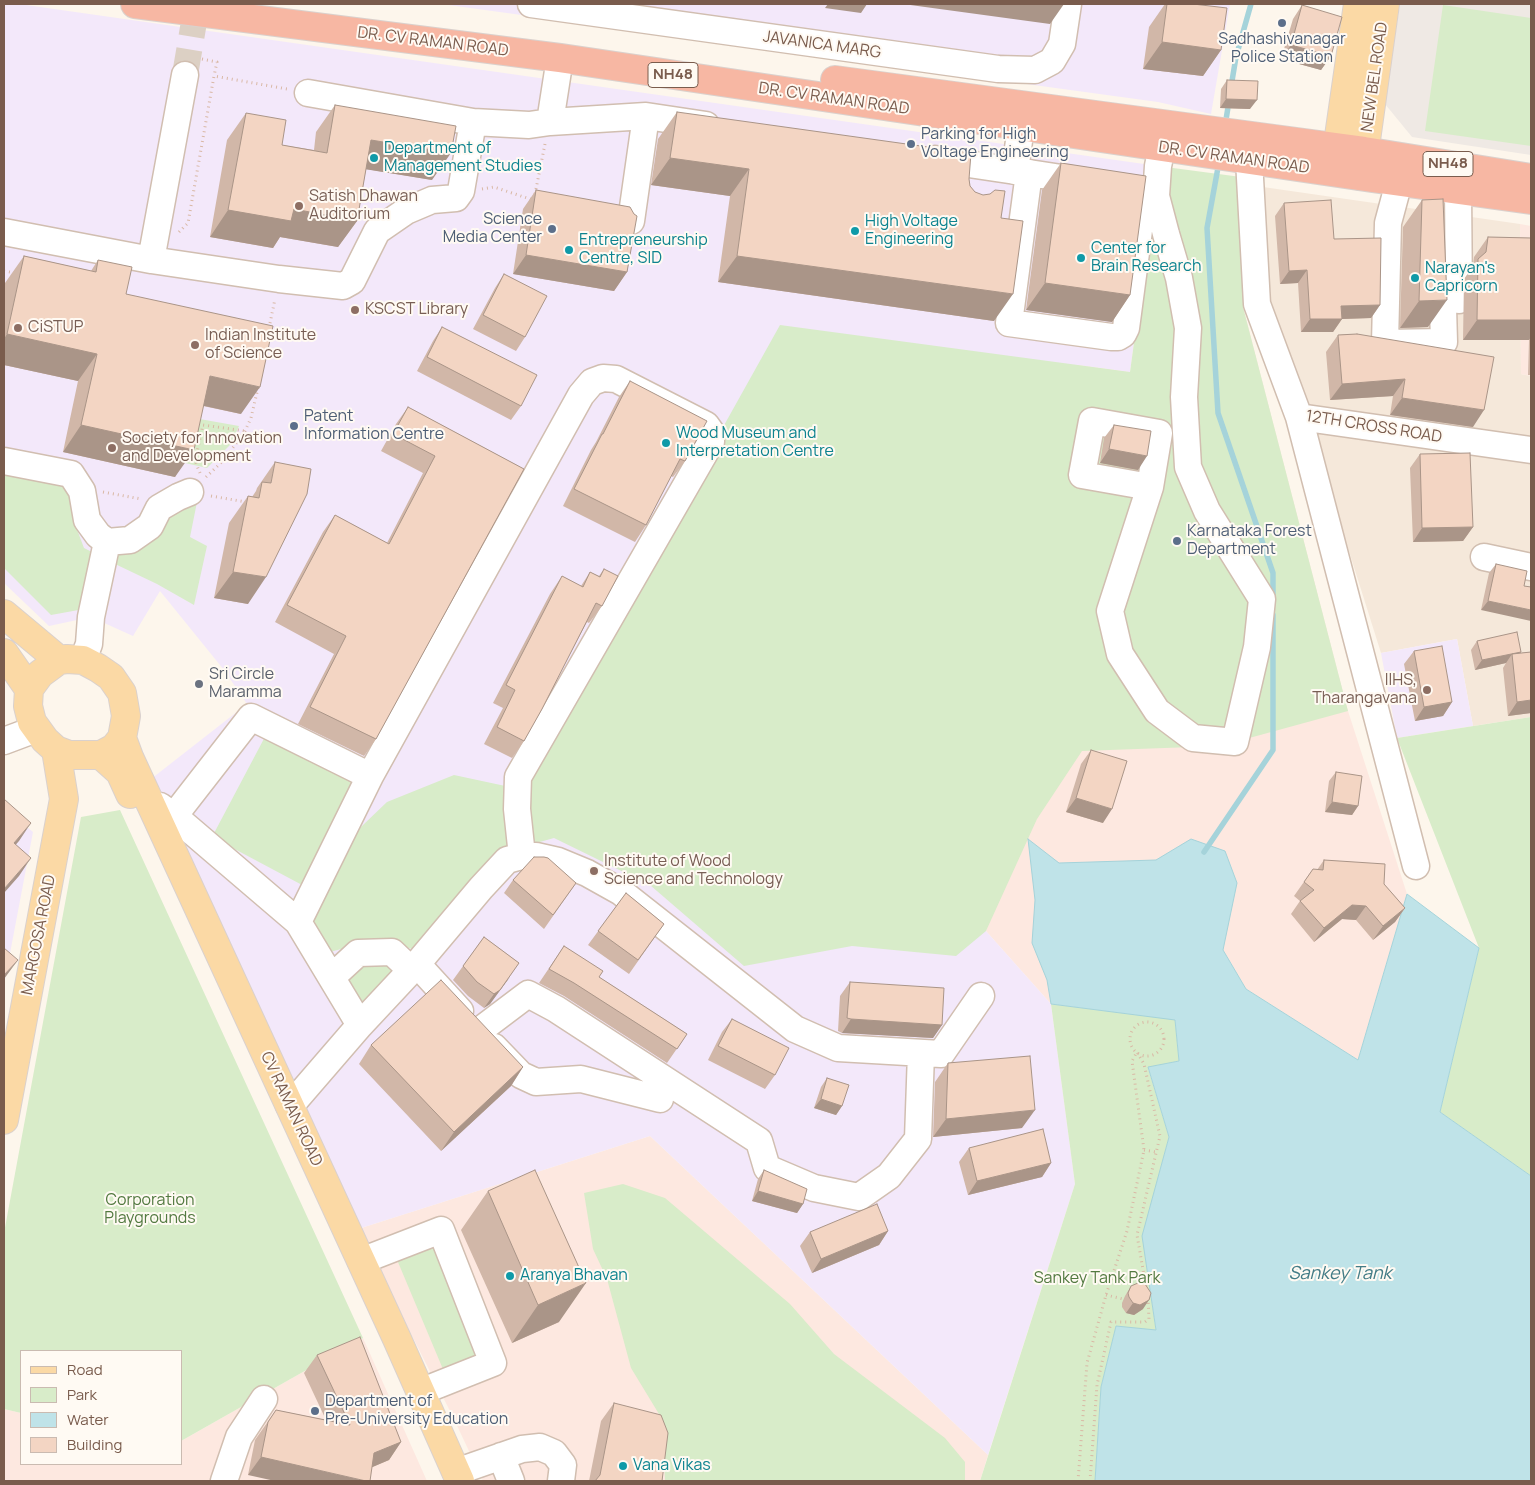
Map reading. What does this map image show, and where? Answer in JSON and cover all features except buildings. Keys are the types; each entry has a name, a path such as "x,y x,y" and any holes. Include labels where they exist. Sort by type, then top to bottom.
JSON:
{"highway":[{"name":"DR. CV RAMAN ROAD","path":"135,4 560,58 1162,147 1227,147"},
{"name":"DR. CV RAMAN ROAD","path":"280,4 490,34 1227,147 1362,164 1531,178"},
{"name":"DR. CV RAMAN ROAD","path":"1362,164 1400,182 1531,200"}],"main road":[{"name":"NEW BEL ROAD","path":"1335,160 1358,4"},
{"name":"NEW BEL ROAD","path":"1362,164 1385,4"},
{"path":"4,614 71,660 98,668 111,677 122,693 126,716 122,738 114,748 101,755 70,755 56,750 45,740 32,722 28,706 29,689 40,674 71,660"},
{"path":"4,653 29,689"},
{"name":"CV RAMAN ROAD","path":"122,738 420,1392 469,1471"},
{"name":"MARGOSA ROAD","path":"4,1120 64,799 56,750"},
{"name":"CV RAMAN ROAD","path":"101,755 120,772 280,1113 341,1252 469,1471"}],"street":[{"name":"JAVANICA MARG","path":"537,4 998,69 1035,70 1052,61 1062,44 1068,4"},
{"path":"550,122 560,58"},
{"path":"151,260 193,68"},
{"path":"308,93 473,122 529,125 646,116 733,130"},
{"path":"631,220 646,116"},
{"path":"4,232 151,260 279,279 343,286 352,281 377,231 406,211 432,200 456,198 461,192 473,122"},
{"path":"913,156 969,164 1022,172 1134,189 1140,194 1144,200 1126,328 1124,334 1118,337 1009,323 1022,172 1021,126"},
{"path":"1150,488 1110,611 1120,654 1156,711 1193,738 1235,742 1257,647 1262,600 1207,511 1188,467 1184,397 1188,328 1179,278 1156,196 1158,166 1162,147"},
{"name":"12TH CROSS ROAD","path":"1227,147 1257,304 1299,417 1531,450"},
{"path":"966,190 969,164"},
{"path":"1400,182 1388,223 1385,343 1444,342 1439,209 1449,189"},
{"path":"1449,189 1460,343"},
{"path":"298,922 370,776 577,404 592,382 603,378 616,379 706,425 711,432 711,442 518,777 517,809 522,856"},
{"path":"1299,417 1416,866"},
{"path":"4,461 71,474 82,491 87,520 98,535 108,542 130,540 150,526 159,508 190,492"},
{"path":"71,660 89,644 91,616 108,542"},
{"path":"1484,557 1531,568"},
{"path":"174,816 251,717 370,776"},
{"path":"4,741 36,729"},
{"path":"147,796 174,816 298,922 360,1025"},
{"path":"289,1105 414,967 507,860 522,856 536,856 558,861 587,873 621,892 795,1029 838,1048 941,1054 980,996"},
{"path":"332,976 358,953 392,952 414,967 479,1030 521,1076 536,1082 581,1079 660,1099"},
{"path":"479,1030 528,994 556,1009 759,1141 768,1168 814,1188 859,1196 889,1176 918,1138 921,1053"},
{"path":"361,1261 441,1230 494,1363 420,1392"},
{"path":"224,1481 239,1437 264,1399"},
{"path":"469,1471 522,1449 540,1447 554,1453 563,1465 561,1481"},
{"path":"469,1471 511,1481"}],"path":[{"path":"176,235 188,223 217,62 193,68"},
{"path":"214,76 308,93"},
{"path":"461,192 494,187 534,201 550,122"},
{"path":"4,271 21,274"},
{"path":"269,332 279,279"},
{"path":"245,431 203,426 195,461 203,480 224,460 245,431 251,418 258,384"},
{"path":"190,492 252,503"},
{"path":"110,493 136,498"},
{"path":"1090,1481 1097,1385 1111,1322 1145,1322 1149,1319 1150,1310 1137,1236 1160,1136 1144,1064 1131,1042 1133,1031 1141,1024 1147,1022 1158,1026 1164,1035 1163,1045 1160,1050 1157,1053 1146,1056 1137,1052"},
{"path":"1078,1481 1088,1363 1106,1295 1127,1231 1144,1150 1132,1061 1137,1052"},
{"path":"1144,1150 1156,1152"},
{"path":"1106,1295 1123,1299"}],"shaded area":[{"name":"Institute of Wood Science and Technology","path":"4,4 19,4 1158,166 1130,372 1078,365 986,931 1051,1004 1075,1184 988,1455 650,1136 358,1229 151,779 247,704 224,670 160,591 133,636 91,617 49,626 4,583"},
{"path":"441,4 1230,4 1211,114 1158,102"},
{"path":"1400,4 1531,4 1531,155 1412,137 1385,104"},
{"name":"Karnataka Forest Department","path":"1241,177 1243,307 1348,711 1407,894 1358,1060 1246,989 1223,950 1175,1019 1051,1004 986,931 1078,365 1130,372"},
{"path":"1263,187 1520,224 1521,374 1531,376 1531,717 1473,726 1457,639 1381,653 1271,303"},
{"path":"1520,224 1531,226 1531,376 1521,374"},
{"name":"IIHS, Tharangavana","path":"1457,639 1473,726 1397,738 1381,653"},
{"path":"4,808 33,832 4,985"},
{"path":"650,1136 988,1455 980,1481 483,1481 453,1417 358,1229"},
{"name":"Department of Pre-University Education","path":"363,1338 427,1481 4,1481 4,1409 20,1413 20,1465 182,1465 182,1440"}],"green space":[{"path":"1443,5 1531,18 1531,146 1425,131"},
{"path":"1158,166 1241,177 1243,307 1348,711 1220,746 1082,751 1037,819 986,931 956,956 852,946 744,966 650,885 554,838 529,845 521,789 780,325 1130,372"},
{"path":"194,418 239,426 231,444 207,468 185,463"},
{"path":"4,469 63,480 71,493 73,519 84,548 94,553 84,609 51,615 4,568"},
{"path":"197,502 190,537 207,546 194,605 157,584 113,563 116,551 165,513"},
{"path":"1531,717 1531,1176 1440,1112 1479,948 1397,738"},
{"path":"267,733 360,781 304,886 212,837"},
{"path":"454,775 510,787 516,849 495,855 412,949 379,939 330,952 314,926 312,905 339,848 387,802"},
{"name":"Corporation Playgrounds","path":"120,810 363,1338 182,1440 182,1350 20,1350 20,1413 4,1409 4,1233 81,817"},
{"path":"389,962 400,973 361,1014 342,979 363,963"},
{"name":"Sankey Tank Park","path":"1051,1004 1175,1019 1179,1061 1148,1068 1169,1137 1143,1236 1156,1331 1116,1327 1101,1387 1095,1481 980,1481 1075,1184"},
{"path":"623,1184 665,1198 790,1304 834,1354 945,1438 965,1462 965,1481 665,1481 662,1419 631,1368 607,1279 593,1249 584,1193"},
{"path":"433,1239 483,1359 445,1374 395,1255"}],"water":[{"name":"Sankey Tank","path":"1028,839 1059,863 1156,860 1191,839 1225,851 1237,883 1223,950 1246,989 1358,1060 1407,894 1479,948 1440,1112 1531,1176 1531,1481 1095,1481 1101,1387 1116,1326 1156,1330 1142,1236 1169,1137 1148,1067 1179,1061 1175,1020 1051,1004 1047,980 1032,943 1035,900"}],"waterway":[{"path":"1231,87 1236,57 1251,4"},
{"path":"1225,126 1229,101"},
{"path":"1219,162 1207,228 1218,413 1273,573 1273,598"},
{"path":"1204,852 1273,750 1273,615"}],"tunnel":[{"path":"185,75 197,4"}],"place":[{"name":"Sadhashivanagar Police Station","path":"1282,23"},
{"name":"Parking for High Voltage Engineering","path":"911,144"},
{"name":"Department of Management Studies","path":"374,158"},
{"name":"Satish Dhawan Auditorium","path":"299,206"},
{"name":"Science Media Center","path":"552,229"},
{"name":"High Voltage Engineering","path":"855,231"},
{"name":"Entrepreneurship Centre, SID","path":"569,250"},
{"name":"Center for Brain Research","path":"1081,258"},
{"name":"Narayan's Capricorn","path":"1415,278"},
{"name":"KSCST Library","path":"355,310"},
{"name":"CiSTUP","path":"18,328"},
{"name":"Indian Institute of Science","path":"195,345"},
{"name":"Patent Information Centre","path":"294,426"},
{"name":"Wood Museum and Interpretation Centre","path":"666,443"},
{"name":"Society for Innovation and Development","path":"112,448"},
{"name":"Karnataka Forest Department","path":"1177,541"},
{"name":"Sri Circle Maramma","path":"199,684"},
{"name":"IIHS, Tharangavana","path":"1427,690"},
{"name":"Institute of Wood Science and Technology","path":"594,871"},
{"name":"Aranya Bhavan","path":"510,1276"},
{"name":"Department of Pre-University Education","path":"315,1411"},
{"name":"Vana Vikas","path":"623,1466"}]}
